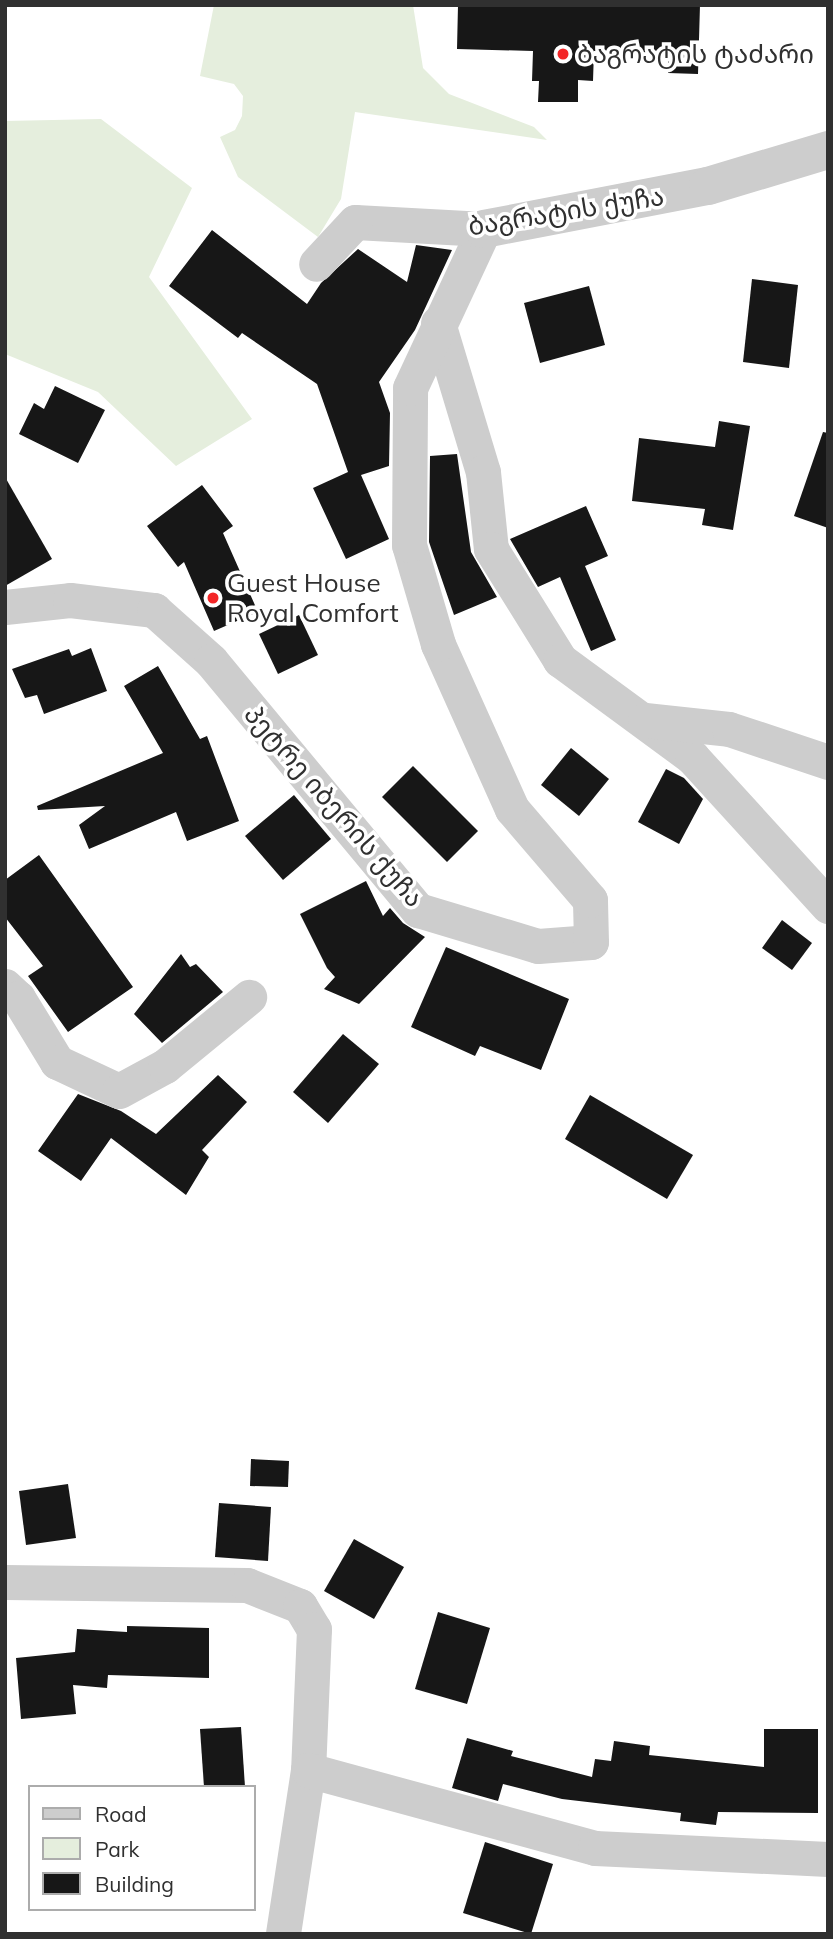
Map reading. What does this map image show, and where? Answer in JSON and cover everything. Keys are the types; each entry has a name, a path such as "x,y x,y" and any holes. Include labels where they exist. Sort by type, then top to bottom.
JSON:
{"street":[{"name":"ბაგრატის ქუჩა","path":"316,264 355,222 484,229 708,186 828,150"},
{"name":"პეტრე იბერის ქუჩა","path":"5,607 70,600 154,610 211,661 418,910 538,946 591,942 590,900 512,809 438,644 409,545 410,387 484,229"},
{"path":"438,323 483,472 491,549 560,660 692,757 828,905"},
{"path":"645,720 729,729 828,762"},
{"path":"5,986 18,998 57,1062 119,1091 165,1066 249,997"},
{"path":"5,1582 247,1586 300,1606 314,1629 308,1770 283,1934"},
{"path":"308,1770 594,1848 828,1859"}],"green space":[{"path":"214,5 413,5 423,68 449,94 534,127 547,140 355,112 341,199 318,237 238,177 220,137 235,130 242,116 243,96 234,84 200,76"},
{"path":"101,119 192,188 149,277 252,419 176,466 98,392 5,354 5,121"}],"building":[{"name":"ბაგრატის ტაძარი","path":"458,5 700,5 698,74 668,73 668,53 594,51 593,81 578,80 578,102 538,102 539,81 532,81 533,51 457,49"},
{"path":"212,230 307,304 321,283 358,249 407,282 416,245 452,250 415,330 379,382 390,413 389,466 361,475 389,539 346,559 313,488 348,472 317,384 242,333 238,338 169,286"},
{"path":"752,279 798,285 789,368 743,362"},
{"path":"589,286 605,345 540,363 524,303"},
{"path":"55,386 105,410 78,463 19,434 34,403 44,409"},
{"path":"719,421 750,426 733,530 702,525 705,509 632,501 639,438 715,447"},
{"path":"823,432 828,433 828,528 794,516"},
{"path":"457,454 471,552 497,597 454,615 429,542 430,456"},
{"path":"5,477 52,559 5,586"},
{"path":"202,485 233,526 223,533 258,612 214,631 184,562 178,567 147,526"},
{"path":"586,506 608,556 585,566 616,640 591,651 560,577 538,587 510,539"},
{"path":"299,615 318,655 278,674 259,634"},
{"path":"91,648 107,691 44,714 37,695 25,698 12,669 69,649 72,656"},
{"path":"158,666 200,739 207,736 239,821 187,841 176,812 89,849 79,825 105,806 38,810 37,806 163,753 124,686"},
{"path":"571,748 609,779 579,816 541,785"},
{"path":"413,766 478,831 447,862 382,797"},
{"path":"666,769 684,778 703,799 679,844 638,822"},
{"path":"294,795 331,839 283,880 245,836"},
{"path":"39,855 133,987 68,1032 28,976 43,966 5,917 5,880"},
{"path":"366,881 383,916 390,908 403,923 425,937 359,1004 324,989 335,977 327,968 300,914"},
{"path":"782,920 812,943 792,970 762,948"},
{"path":"446,947 569,999 541,1070 480,1046 475,1056 411,1027"},
{"path":"181,954 190,967 196,964 223,992 162,1043 134,1014"},
{"path":"343,1034 379,1064 328,1123 293,1092"},
{"path":"218,1075 247,1102 202,1150 209,1157 186,1195 111,1138 81,1181 38,1151 78,1094 121,1111 156,1134"},
{"path":"590,1095 693,1155 667,1199 565,1139"},
{"path":"251,1459 289,1461 288,1487 250,1486"},
{"path":"68,1484 76,1538 26,1545 19,1491"},
{"path":"219,1503 271,1507 268,1561 215,1557"},
{"path":"354,1539 404,1567 374,1619 324,1591"},
{"path":"438,1612 490,1628 467,1704 415,1689"},
{"path":"127,1626 209,1628 209,1678 108,1675 107,1688 73,1685 76,1714 21,1719 16,1658 75,1652 77,1629 127,1632"},
{"path":"241,1727 245,1785 204,1785 200,1729"},
{"path":"764,1729 818,1729 818,1813 718,1812 716,1825 680,1821 681,1813 562,1799 503,1784 498,1801 452,1788 467,1738 513,1751 511,1756 592,1777 595,1759 611,1761 614,1741 650,1746 649,1755 764,1767"},
{"path":"485,1842 553,1864 531,1934 463,1913"}],"place":[{"name":"ბაგრატის ტაძარი","path":"563,54"},
{"name":"Guest House Royal Comfort","path":"213,598"}]}
